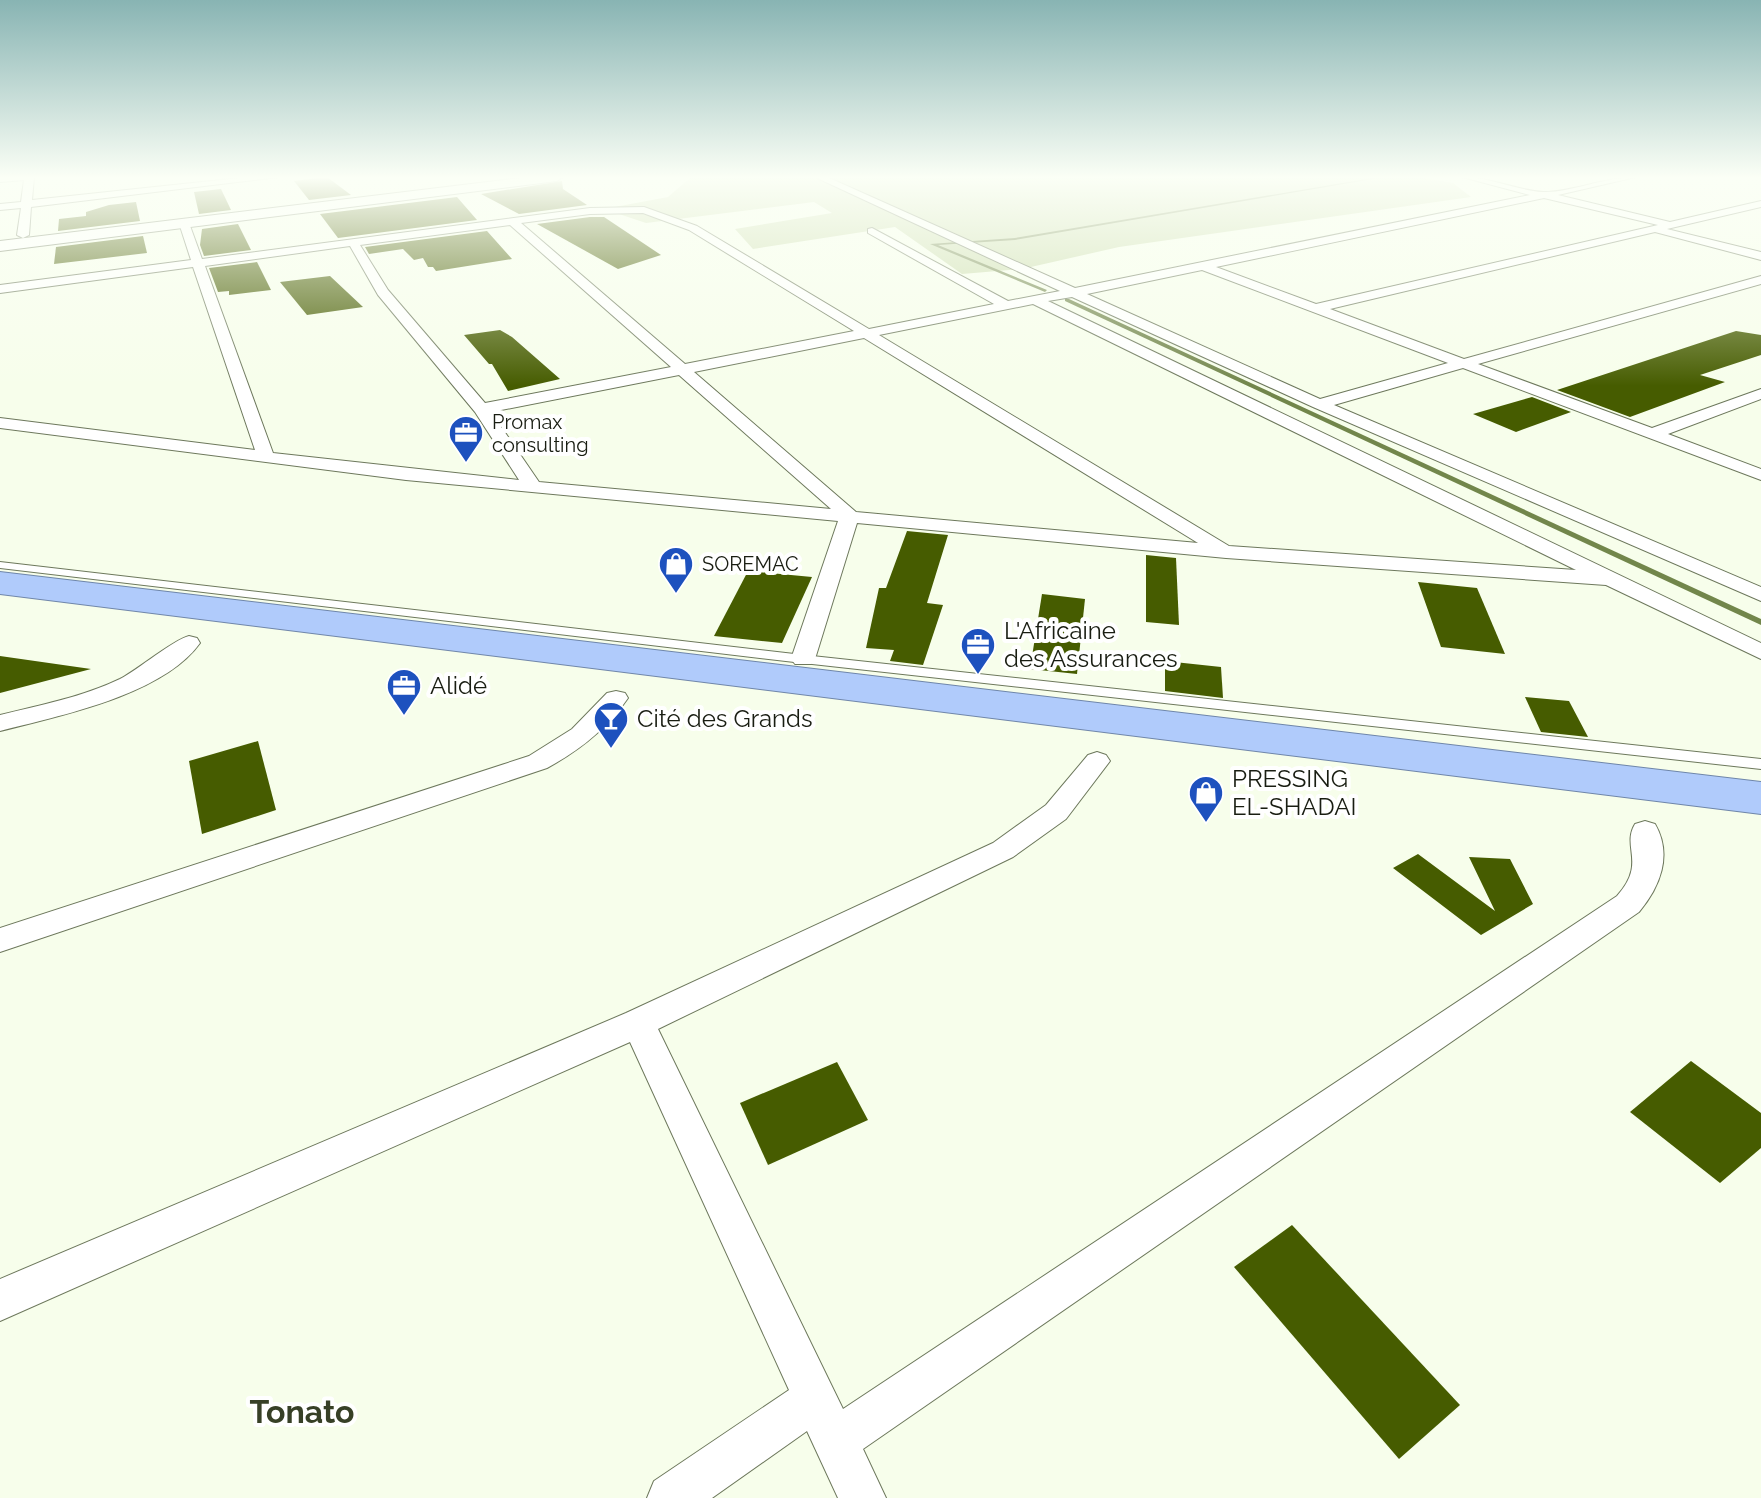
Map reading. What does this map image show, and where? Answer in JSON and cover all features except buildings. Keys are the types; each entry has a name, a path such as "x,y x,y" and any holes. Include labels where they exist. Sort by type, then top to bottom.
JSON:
{"highway":[{"path":"0,583 1761,798"}],"street":[{"path":"193,247 265,454"},
{"path":"0,289 319,247"},
{"path":"356,247 383,292 481,409 533,487"},
{"path":"542,247 850,516"},
{"path":"724,247 1226,552"},
{"path":"901,247 1005,305"},
{"path":"970,247 1319,404 1761,595"},
{"path":"481,409 1076,292 1288,247"},
{"path":"1316,308 1577,247"},
{"path":"1725,247 1761,256"},
{"path":"1201,265 1761,475"},
{"path":"1319,404 1761,280"},
{"path":"1033,299 1761,652"},
{"path":"1652,434 1761,394"},
{"path":"0,423 265,454 406,475 1226,552 1610,579"},
{"path":"803,659 850,516"},
{"path":"0,723 94,699 126,687 168,662 189,643"},
{"path":"0,940 538,762 585,733 616,698"},
{"path":"0,1300 638,1023 1003,850 1056,812 1097,761"},
{"path":"835,1441 1628,904 1646,886 1650,861 1645,831"},
{"path":"638,1023 862,1498"},
{"path":"671,1498 815,1399"}],"lane":[{"path":"0,565 803,659 1761,764"}],"green space":[{"path":"923,247 1120,247 1022,269 962,274"}],"waterway":[{"path":"939,247 1045,291"},
{"path":"1067,300 1761,622"}],"place":[{"name":"Promax consulting","path":"466,464"},
{"name":"SOREMAC","path":"676,595"},
{"name":"L'Africaine des Assurances","path":"978,676"},
{"name":"Alidé","path":"404,717"},
{"name":"Cité des Grands","path":"611,750"},
{"name":"PRESSING EL-SHADAI","path":"1206,824"}],"district":[{"name":"Tonato","path":"302,1412"}]}
